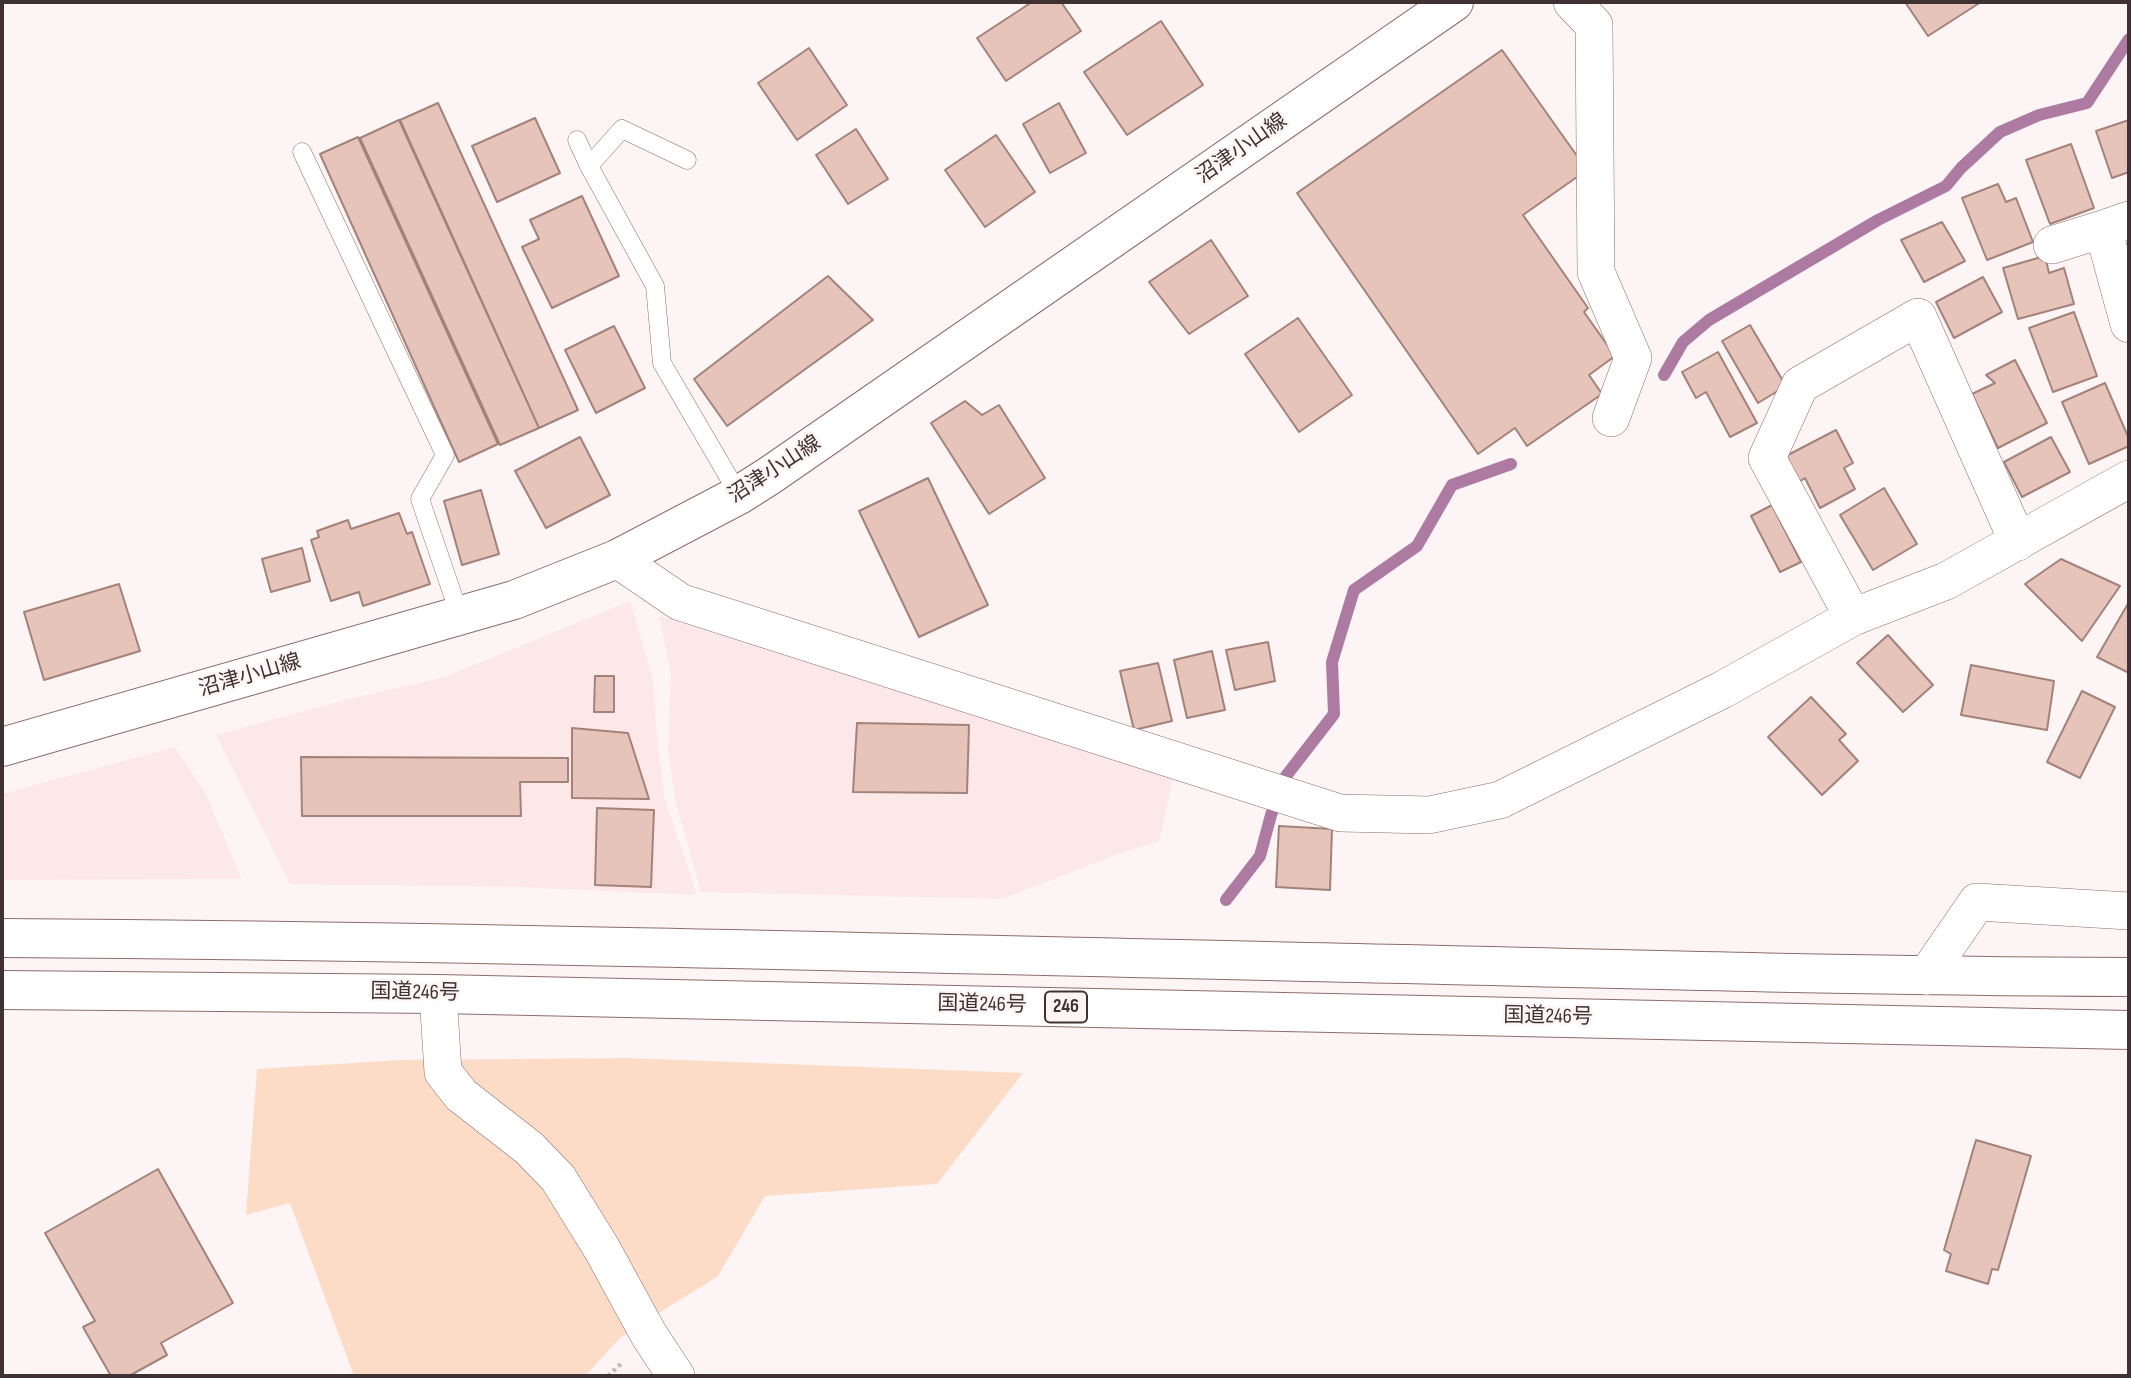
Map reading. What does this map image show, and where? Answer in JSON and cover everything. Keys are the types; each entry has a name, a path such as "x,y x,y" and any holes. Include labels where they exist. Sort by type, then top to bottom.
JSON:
{"main road":[{"name":"沼津小山線","path":"2,747 514,600 617,559 740,495 1454,2"},
{"path":"2,938 202,939 862,952 1926,976 2129,977"},
{"name":"国道246号","path":"2,990 438,993 2129,1030"}],"street":[{"path":"1572,2 1594,25 1596,272 1633,358 1611,418"},
{"path":"2052,245 2116,225 2129,324"},
{"path":"1853,617 1767,458 1800,385 1918,317 2018,542"},
{"path":"617,559 680,602 1340,813 1429,815 1500,800 1722,690 1853,617 1946,580 2129,479"},
{"path":"1926,976 1977,902 2129,911"},
{"path":"438,993 443,1072 461,1095 529,1148 558,1178 602,1249 649,1335 676,1376"}],"lane":[{"path":"589,166 622,129 687,160"},
{"path":"577,140 655,286 662,363 740,495"},
{"path":"302,152 445,455 420,499 460,615"}],"shaded area":[{"path":"630,601 653,679 665,800 697,895 516,887 290,884 216,735 349,699 445,677"},
{"path":"659,616 1173,778 1159,842 1126,851 1002,899 701,892 675,799 668,749 671,675"},
{"path":"175,747 206,794 242,879 2,880 2,794"},
{"path":"627,1058 1023,1073 937,1184 765,1196 718,1276 621,1337 585,1376 354,1376 290,1203 246,1215 257,1069 401,1060"}],"building":[{"path":"1032,2 1061,2 1081,31 1006,81 977,38"},
{"path":"1905,2 1981,2 1928,36"},
{"path":"1161,21 1203,85 1127,135 1084,72"},
{"path":"809,48 847,105 797,140 758,83"},
{"path":"1502,50 1587,170 1523,215 1588,308 1584,312 1615,356 1589,375 1602,394 1527,446 1515,428 1478,454 1297,193"},
{"path":"438,103 578,410 539,428 400,120"},
{"path":"1059,103 1086,153 1050,173 1023,124"},
{"path":"535,118 560,173 497,202 472,146"},
{"path":"399,120 539,428 500,445 360,138"},
{"path":"2129,120 2129,172 2112,178 2096,131"},
{"path":"856,129 888,179 848,204 816,155"},
{"path":"996,135 1035,192 985,227 945,170"},
{"path":"358,137 498,444 459,462 320,154"},
{"path":"2071,144 2094,208 2050,224 2026,160"},
{"path":"1998,184 2006,202 2016,198 2033,242 1987,260 1962,198"},
{"path":"582,196 619,276 552,308 522,247 539,239 530,220"},
{"path":"1942,222 1965,261 1924,282 1901,240"},
{"path":"1211,240 1248,296 1189,334 1149,282"},
{"path":"2045,256 2049,273 2064,268 2074,304 2018,319 2003,268"},
{"path":"828,276 873,320 727,426 694,379"},
{"path":"1983,277 2002,312 1954,338 1936,302"},
{"path":"2074,312 2097,376 2053,392 2029,328"},
{"path":"1298,318 1352,395 1299,432 1245,354"},
{"path":"1750,325 1786,386 1758,403 1722,341"},
{"path":"614,326 645,388 596,413 565,350"},
{"path":"1718,352 1757,423 1730,437 1706,392 1696,398 1682,372"},
{"path":"2015,360 2047,423 1998,448 1972,394 1995,383 1986,375"},
{"path":"2105,383 2129,439 2129,446 2089,464 2062,402"},
{"path":"965,401 982,415 999,405 1045,478 989,514 931,423"},
{"path":"1836,430 1853,463 1844,468 1855,489 1820,508 1805,478 1799,482 1786,456"},
{"path":"580,437 610,495 546,528 515,471"},
{"path":"2051,437 2070,472 2022,497 2004,462"},
{"path":"928,478 988,605 919,637 859,511"},
{"path":"1884,488 1917,544 1873,570 1840,515"},
{"path":"481,490 499,554 462,565 444,501"},
{"path":"1772,505 1801,562 1780,572 1751,516"},
{"path":"399,513 407,534 412,532 430,584 363,606 359,592 331,601 311,540 319,537 317,531 348,520 351,529"},
{"path":"302,548 310,581 271,592 262,559"},
{"path":"2061,559 2120,586 2082,641 2025,584"},
{"path":"119,584 140,651 44,680 24,612"},
{"path":"2129,602 2129,673 2097,657"},
{"path":"1888,635 1933,685 1903,712 1857,663"},
{"path":"1268,642 1275,681 1235,690 1226,650"},
{"path":"1212,651 1225,710 1187,718 1174,660"},
{"path":"1158,663 1172,721 1134,730 1120,671"},
{"path":"1971,665 2054,681 2047,730 1961,715"},
{"path":"595,676 614,676 614,712 594,712"},
{"path":"2082,691 2115,707 2080,778 2047,762"},
{"path":"1811,697 1846,734 1839,740 1858,761 1822,795 1768,737"},
{"path":"857,723 969,725 967,793 853,792"},
{"path":"572,728 628,733 649,799 572,798"},
{"path":"301,757 568,758 568,782 520,782 521,816 302,816"},
{"path":"597,808 654,810 651,887 595,885"},
{"path":"1279,826 1332,829 1330,890 1276,887"},
{"path":"1976,1140 2031,1156 1998,1270 1992,1269 1988,1284 1946,1271 1951,1254 1944,1250"},
{"path":"158,1169 233,1303 161,1343 167,1355 129,1376 111,1376 83,1327 95,1321 45,1233"}],"waterway":[{"path":"1664,375 1683,342 1709,320 1878,220 1946,186 1961,168 2000,132 2039,115 2087,103 2129,39"},
{"path":"1226,900 1260,856 1271,815 1286,776 1334,714 1332,662 1354,590 1417,546 1452,485 1511,464"}]}
